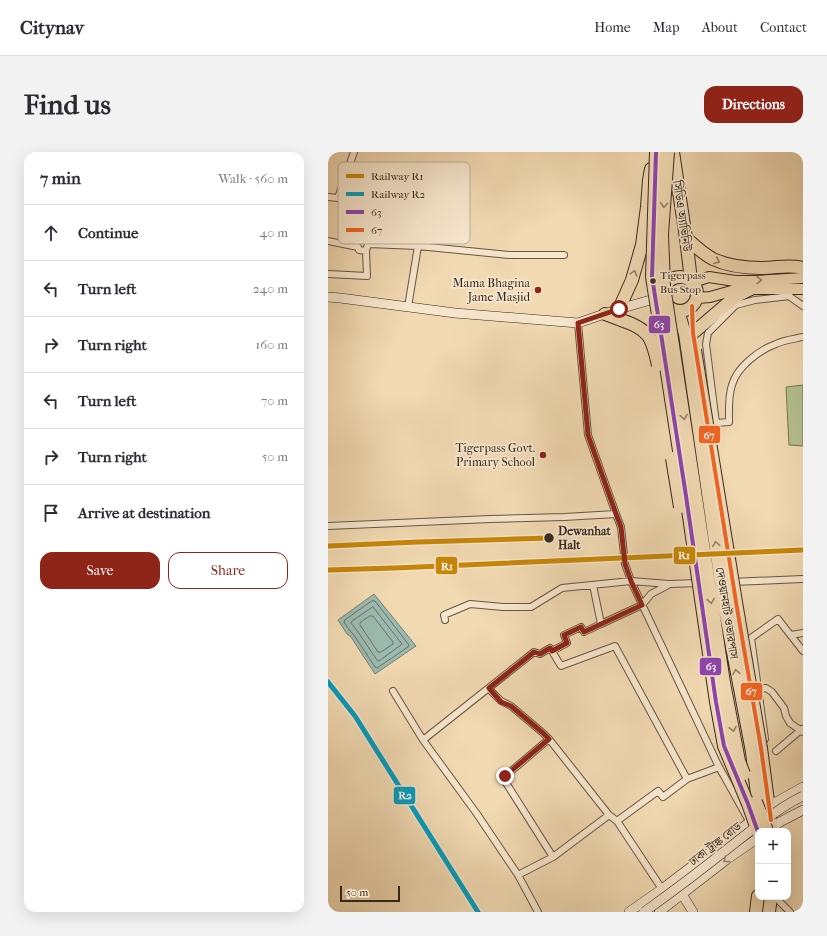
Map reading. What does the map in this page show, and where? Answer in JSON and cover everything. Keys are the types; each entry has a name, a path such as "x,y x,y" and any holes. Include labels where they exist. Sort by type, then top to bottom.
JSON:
{"highway":[{"path":"650,152 651,195 659,254 670,280"},
{"path":"656,152 652,277 716,702 724,746 748,804 763,823"},
{"path":"668,152 662,234 664,286 724,683 739,760 763,819 763,823"},
{"name":"সিডিএ অ্যাভিনিউ","path":"673,152 692,281"},
{"path":"620,314 642,245 647,207 648,180 651,169"},
{"path":"686,238 712,259 723,263 763,268 784,266 803,268"},
{"path":"689,333 697,290 692,281 682,277 674,278 670,280 664,288 663,297 666,305 676,310 683,311 688,309 694,302"},
{"path":"689,333 728,302 751,289"},
{"path":"676,310 683,379 680,390"},
{"path":"676,310 689,333"},
{"path":"605,314 620,314 646,332 655,350 662,385 690,578 693,591 702,603"},
{"name":"দেওয়ানহাট ওভারপাস","path":"689,333 725,610 756,750 763,823"},
{"path":"756,912 758,900"},
{"path":"759,900 759,912"},
{"path":"769,912 771,900"},
{"path":"774,912 775,900"}],"main road":[{"path":"692,281 709,277 735,281 803,278"},
{"path":"694,302 735,290 803,289"},
{"path":"328,297 455,313 578,323 605,314"},
{"path":"620,314 663,297"},
{"path":"629,912 763,823 776,802 803,787"},
{"name":"ঢাকা ট্রাঙ্ক রোড","path":"644,912 674,891 782,808 803,796"},
{"name":"ঢাকা ট্রাঙ্ক রোড","path":"658,912 726,860 763,823 780,822 803,810"},
{"path":"682,894 693,912"}],"street":[{"path":"351,162 354,152"},
{"path":"328,197 338,198"},
{"path":"328,241 338,243"},
{"path":"343,244 358,247 359,250 366,251"},
{"path":"328,274 367,276 366,251 368,244 418,246 509,254 564,255"},
{"path":"408,307 418,246"},
{"path":"780,289 803,306"},
{"path":"790,296 755,300 736,305 708,333 706,344 716,423 729,422 729,399 732,383 740,370 756,354 776,344 803,337"},
{"path":"578,323 588,435 621,527 625,564 631,581 719,767 763,823"},
{"path":"328,526 490,519 564,518 616,514"},
{"path":"445,620 444,615 470,604 502,607 531,607 562,588 631,581 670,584 803,579"},
{"path":"552,651 567,643 564,635 581,627 584,632 642,605 651,594 670,584"},
{"path":"593,585 602,624"},
{"path":"763,823 772,796 759,689 751,638 778,619 803,651"},
{"path":"791,635 803,633"},
{"path":"423,740 534,652 540,654 550,648 561,666 615,646 687,779"},
{"path":"489,688 501,702 511,706 549,739 616,822 662,890"},
{"path":"759,689 766,688 772,692 784,708 790,723 802,730 776,751"},
{"path":"393,692 423,740 478,814 518,875 538,912"},
{"path":"549,739 503,778 553,857"},
{"path":"616,822 658,791 663,797 687,779 719,767"},
{"path":"518,875 553,857 609,815"},
{"path":"778,900 790,912"}],"green space":[{"path":"803,385 803,446 789,445 786,387"}],"water":[{"path":"374,594 416,646 375,674 338,620"}],"rail line":[{"name":"R1","path":"328,546 549,538"},
{"name":"R1","path":"328,570 803,550"},
{"name":"R2","path":"328,682 355,716 478,912"}],"transit line":[{"name":"63","path":"656,152 652,277 716,702 724,746 757,828"},
{"name":"67","path":"692,306 693,333 761,748 771,820"}],"place":[{"name":"Tigerpass Bus Stop","path":"653,281"},
{"name":"Mama Bhagina Jame Masjid","path":"538,290"},
{"name":"Tigerpass Govt. Primary School","path":"543,455"},
{"name":"Dewanhat Halt","path":"549,538"}],"route":[{"path":"505,776 549,739 511,706 501,702 489,688 534,652 540,654 550,648 552,651 567,643 564,635 581,627 584,632 642,605 625,564 621,527 588,435 578,323 619,309"}]}
